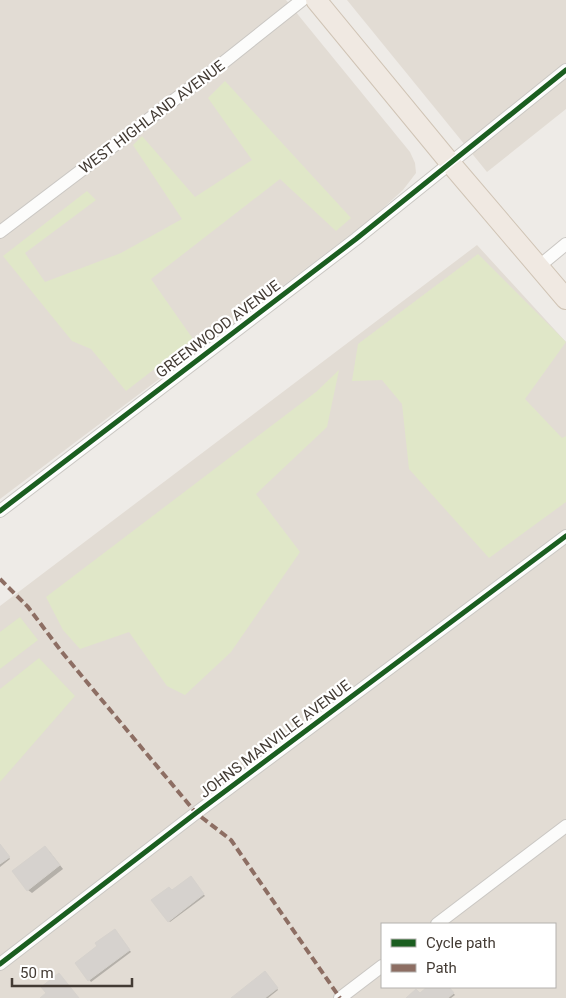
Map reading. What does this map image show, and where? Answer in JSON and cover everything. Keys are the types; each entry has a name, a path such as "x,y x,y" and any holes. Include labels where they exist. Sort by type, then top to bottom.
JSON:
{"main road":[{"path":"316,0 450,164 566,299"}],"street":[{"name":"WEST HIGHLAND AVENUE","path":"0,232 219,66 302,0"},
{"name":"GREENWOOD AVENUE","path":"0,511 356,239 566,70"},
{"path":"538,267 566,244"},
{"name":"JOHNS MANVILLE AVENUE","path":"0,964 196,813 566,536"},
{"path":"438,923 566,826"},
{"path":"340,998 381,967"}],"shaded area":[{"path":"0,0 286,0 410,152 415,163 416,173 403,190 370,220 0,499"},
{"path":"347,0 566,0 566,109 487,172"},
{"path":"477,245 566,342 566,998 0,998 0,606"}],"green space":[{"path":"225,81 351,218 336,231 280,179 151,279 193,339 126,391 91,349 72,341 3,256 87,191 96,200 25,253 45,282 121,253 182,219 133,145 142,136 195,197 252,160 208,98"},
{"path":"478,254 566,342 525,399 562,438 566,436 566,502 489,558 409,469 402,404 382,380 352,381 358,344"},
{"path":"339,370 327,427 256,494 300,552 231,652 185,695 167,686 129,632 80,649 63,630 46,597 316,392"},
{"path":"20,617 38,640 0,669 0,632"},
{"path":"39,658 75,696 0,782 0,689"}],"building":[{"path":"0,844 10,857 0,864"},
{"path":"45,846 60,865 27,891 12,871"},
{"path":"191,876 204,894 168,922 151,900 169,887 172,890"},
{"path":"115,929 130,950 88,981 75,963 97,946 95,943"},
{"path":"265,971 278,988 265,998 231,998"},
{"path":"59,973 79,998 40,998 46,993 41,987"},
{"path":"426,988 450,988 454,993 448,998 406,998 416,989 420,993"}],"marked path":[{"path":"0,579 28,607 61,651 196,813 231,840 340,998"}],"cycle path":[{"path":"0,511 356,239 566,70"},
{"path":"0,964 196,813 566,536"}]}
